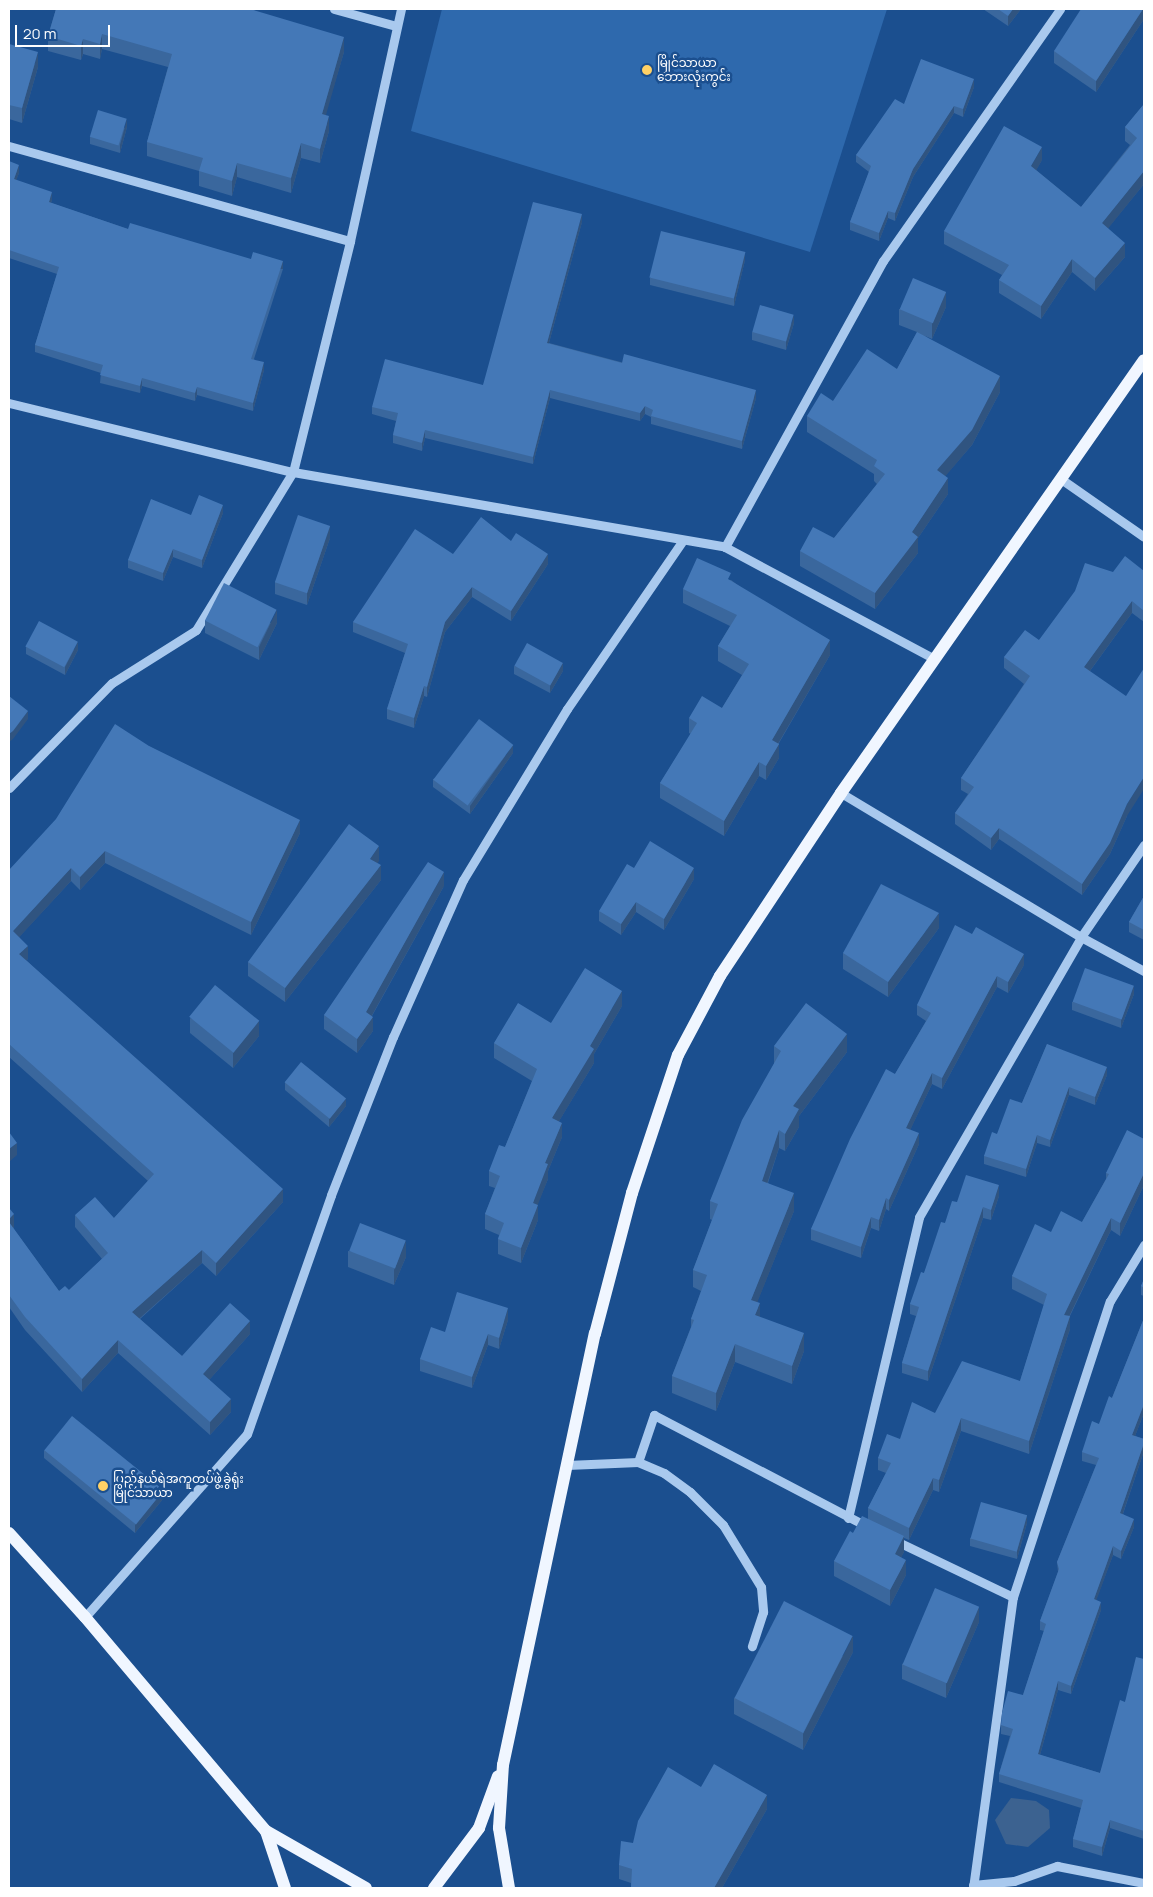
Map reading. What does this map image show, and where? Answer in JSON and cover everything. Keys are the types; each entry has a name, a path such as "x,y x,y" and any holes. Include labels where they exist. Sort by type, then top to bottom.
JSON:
{"main road":[{"path":"509,1888 499,1828 503,1765 594,1334 632,1193 678,1055 720,976 841,793 1144,360"},
{"path":"9,1534 85,1616 266,1831 366,1888"},
{"path":"434,1888 479,1828 503,1765"},
{"path":"266,1831 285,1888"}],"street":[{"path":"334,9 396,26"},
{"path":"9,788 112,683 196,630 292,472 350,240 401,9"},
{"path":"725,547 883,261 1060,9"},
{"path":"9,146 350,240"},
{"path":"9,403 292,472 725,547 934,659"},
{"path":"1061,479 1144,537"},
{"path":"85,1616 247,1434 331,1195 393,1037 463,880 567,709 683,540"},
{"path":"841,793 1081,937 1144,970"},
{"path":"848,1518 919,1217 1081,937 1144,844"},
{"path":"1144,1245 1110,1301 1013,1598 973,1887 1014,1881 1057,1866 1144,1883"},
{"path":"638,1462 654,1414 848,1518 1013,1598"},
{"path":"567,1465 638,1462 664,1473 690,1492 723,1525 748,1561 761,1586 762,1612 752,1646"}],"shaded area":[{"name":"မြိုင်သာယာ ဘေားလုံးကွင်း","path":"442,9 887,9 810,252 411,131"},
{"path":"1011,1798 1036,1801 1049,1810 1050,1828 1028,1847 1006,1844 995,1820"}],"building":[{"path":"56,9 250,9 344,37 322,114 329,116 320,149 301,143 291,178 237,163 232,181 199,171 203,158 147,142 172,54 102,34 100,44 83,39 81,46 48,36"},
{"path":"998,9 1013,9 1008,16"},
{"path":"1081,9 1143,9 1096,81 1054,51"},
{"path":"9,44 38,52 22,108 9,105"},
{"path":"921,59 974,79 963,109 954,106 913,169 895,213 888,211 879,233 850,222 871,166 856,155 895,99 904,104"},
{"path":"1144,104 1144,171 1102,223 1125,243 1095,278 1072,259 1041,306 999,280 1009,265 944,231 1004,126 1042,147 1031,166 1081,207 1137,138 1125,127"},
{"path":"98,110 127,119 119,146 90,137"},
{"path":"9,161 19,165 14,179 52,192 49,202 128,229 130,223 251,259 253,252 283,261 251,359 264,362 253,403 197,387 195,393 142,378 140,386 100,375 103,365 35,345 59,267 9,250"},
{"path":"533,202 582,214 547,343 622,363 624,354 756,390 742,441 651,416 653,410 645,406 640,413 550,390 533,457 425,430 422,443 393,435 398,413 372,407 385,359 483,385"},
{"path":"661,231 745,252 734,299 649,278"},
{"path":"913,278 946,292 933,323 900,309"},
{"path":"760,305 794,315 786,342 752,332"},
{"path":"917,332 1000,376 972,430 937,470 948,478 912,532 918,537 875,593 800,551 813,527 834,538 885,474 874,466 877,460 807,416 821,393 833,401 867,349 897,369"},
{"path":"199,495 223,505 202,560 173,549 163,573 128,560 151,499 191,515"},
{"path":"298,515 330,526 307,593 275,582"},
{"path":"481,517 511,541 516,533 548,554 511,611 472,587 445,622 427,687 424,686 414,718 387,709 408,644 353,622 415,529 453,554"},
{"path":"1125,556 1144,571 1144,611 1132,601 1084,667 1126,696 1144,668 1144,777 1127,804 1110,843 1082,884 999,828 991,838 955,813 974,787 961,778 1030,676 1004,657 1025,630 1039,640 1075,591 1085,563 1113,572"},
{"path":"697,558 731,573 728,579 830,640 772,740 779,744 766,766 759,762 724,821 660,783 697,723 689,718 702,696 722,708 749,664 718,646 737,615 683,589"},
{"path":"224,583 277,610 258,647 205,620"},
{"path":"39,621 78,642 64,667 25,647"},
{"path":"527,643 563,663 550,686 514,666"},
{"path":"9,696 28,711 9,734"},
{"path":"479,719 513,745 468,806 433,780"},
{"path":"115,724 149,746 300,820 251,922 105,851 80,877 71,868 13,931 28,946 19,954 283,1189 216,1263 202,1250 132,1312 182,1356 230,1303 250,1321 203,1374 231,1399 210,1422 118,1340 82,1379 25,1317 9,1295 9,1222 59,1291 65,1286 69,1290 108,1253 75,1215 95,1197 114,1218 154,1174 9,1044 9,870 56,819"},
{"path":"349,824 379,846 370,859 381,865 285,988 248,962"},
{"path":"650,841 694,868 664,919 636,902 621,924 599,911 627,864 634,868"},
{"path":"428,862 444,872 366,1012 373,1017 357,1039 324,1015"},
{"path":"881,884 939,913 888,982 843,953"},
{"path":"1144,896 1144,930 1129,922"},
{"path":"955,925 972,934 976,927 1024,954 1008,982 997,976 942,1078 932,1073 906,1128 919,1133 889,1200 886,1198 879,1220 871,1217 861,1247 811,1229 850,1139 886,1069 895,1074 931,1013 917,1005"},
{"path":"585,968 622,991 590,1046 594,1049 552,1118 562,1123 545,1163 548,1164 533,1203 538,1205 521,1248 498,1239 504,1223 485,1214 500,1176 489,1171 499,1145 505,1147 537,1069 494,1043 518,1003 551,1023"},
{"path":"1085,968 1134,986 1122,1020 1073,1002"},
{"path":"215,985 259,1021 233,1053 189,1017"},
{"path":"806,1003 847,1034 793,1106 799,1109 785,1134 779,1130 762,1181 794,1193 751,1300 760,1303 755,1315 804,1333 792,1366 735,1344 716,1393 672,1376 694,1320 691,1319 707,1275 693,1270 718,1204 710,1201 742,1120 781,1051 774,1046"},
{"path":"1047,1044 1107,1067 1095,1097 1069,1087 1050,1140 1037,1135 1026,1169 984,1156 992,1132 997,1134 1010,1099 1022,1103"},
{"path":"301,1062 346,1099 330,1119 285,1082"},
{"path":"1127,1130 1144,1139 1144,1173 1120,1223 1111,1218 1064,1315 1070,1316 1029,1441 961,1418 939,1480 933,1478 909,1528 868,1508 891,1463 878,1458 887,1434 900,1439 912,1402 935,1413 962,1361 1020,1381 1047,1294 1012,1276 1035,1224 1051,1232 1061,1211 1082,1222 1109,1174 1106,1173"},
{"path":"9,1132 17,1143 9,1149"},
{"path":"966,1175 999,1185 991,1210 983,1207 928,1371 902,1363 919,1307 910,1304 921,1272 924,1273 941,1222 945,1223 952,1201 957,1202"},
{"path":"9,1208 14,1214 9,1219"},
{"path":"360,1223 406,1241 395,1269 349,1251"},
{"path":"457,1292 508,1308 499,1338 488,1334 472,1377 420,1359 431,1327 445,1332"},
{"path":"1144,1318 1144,1404 1132,1435 1144,1439 1144,1443 1120,1513 1134,1519 1121,1551 1113,1546 1094,1599 1101,1602 1071,1686 1058,1681 1038,1754 1100,1773 1120,1700 1125,1702 1136,1657 1144,1659 1144,1831 1110,1820 1102,1847 1073,1839 1083,1800 999,1774 1013,1729 1001,1725 1008,1691 1023,1695 1046,1624 1040,1621 1059,1569 1057,1562 1099,1458 1082,1452 1092,1421 1099,1424 1109,1396 1112,1398"},
{"path":"72,1416 164,1490 136,1524 44,1450"},
{"path":"981,1502 1027,1515 1017,1552 971,1539"},
{"path":"862,1516 904,1536 895,1554 906,1560 890,1590 834,1561 850,1531 853,1533"},
{"path":"935,1588 979,1607 947,1683 903,1664"},
{"path":"784,1601 853,1636 803,1733 735,1698"},
{"path":"714,1764 767,1795 714,1888 631,1888 632,1869 619,1865 621,1841 633,1843 638,1821 668,1767 701,1787"}],"place":[{"name":"မြိုင်သာယာ ဘေားလုံးကွင်း","path":"647,70"},
{"name":"ပြည်နယ်ရဲအကူတပ်ဖွဲ့ခွဲရုံး မြိုင်သာယာ","path":"103,1486"}]}
